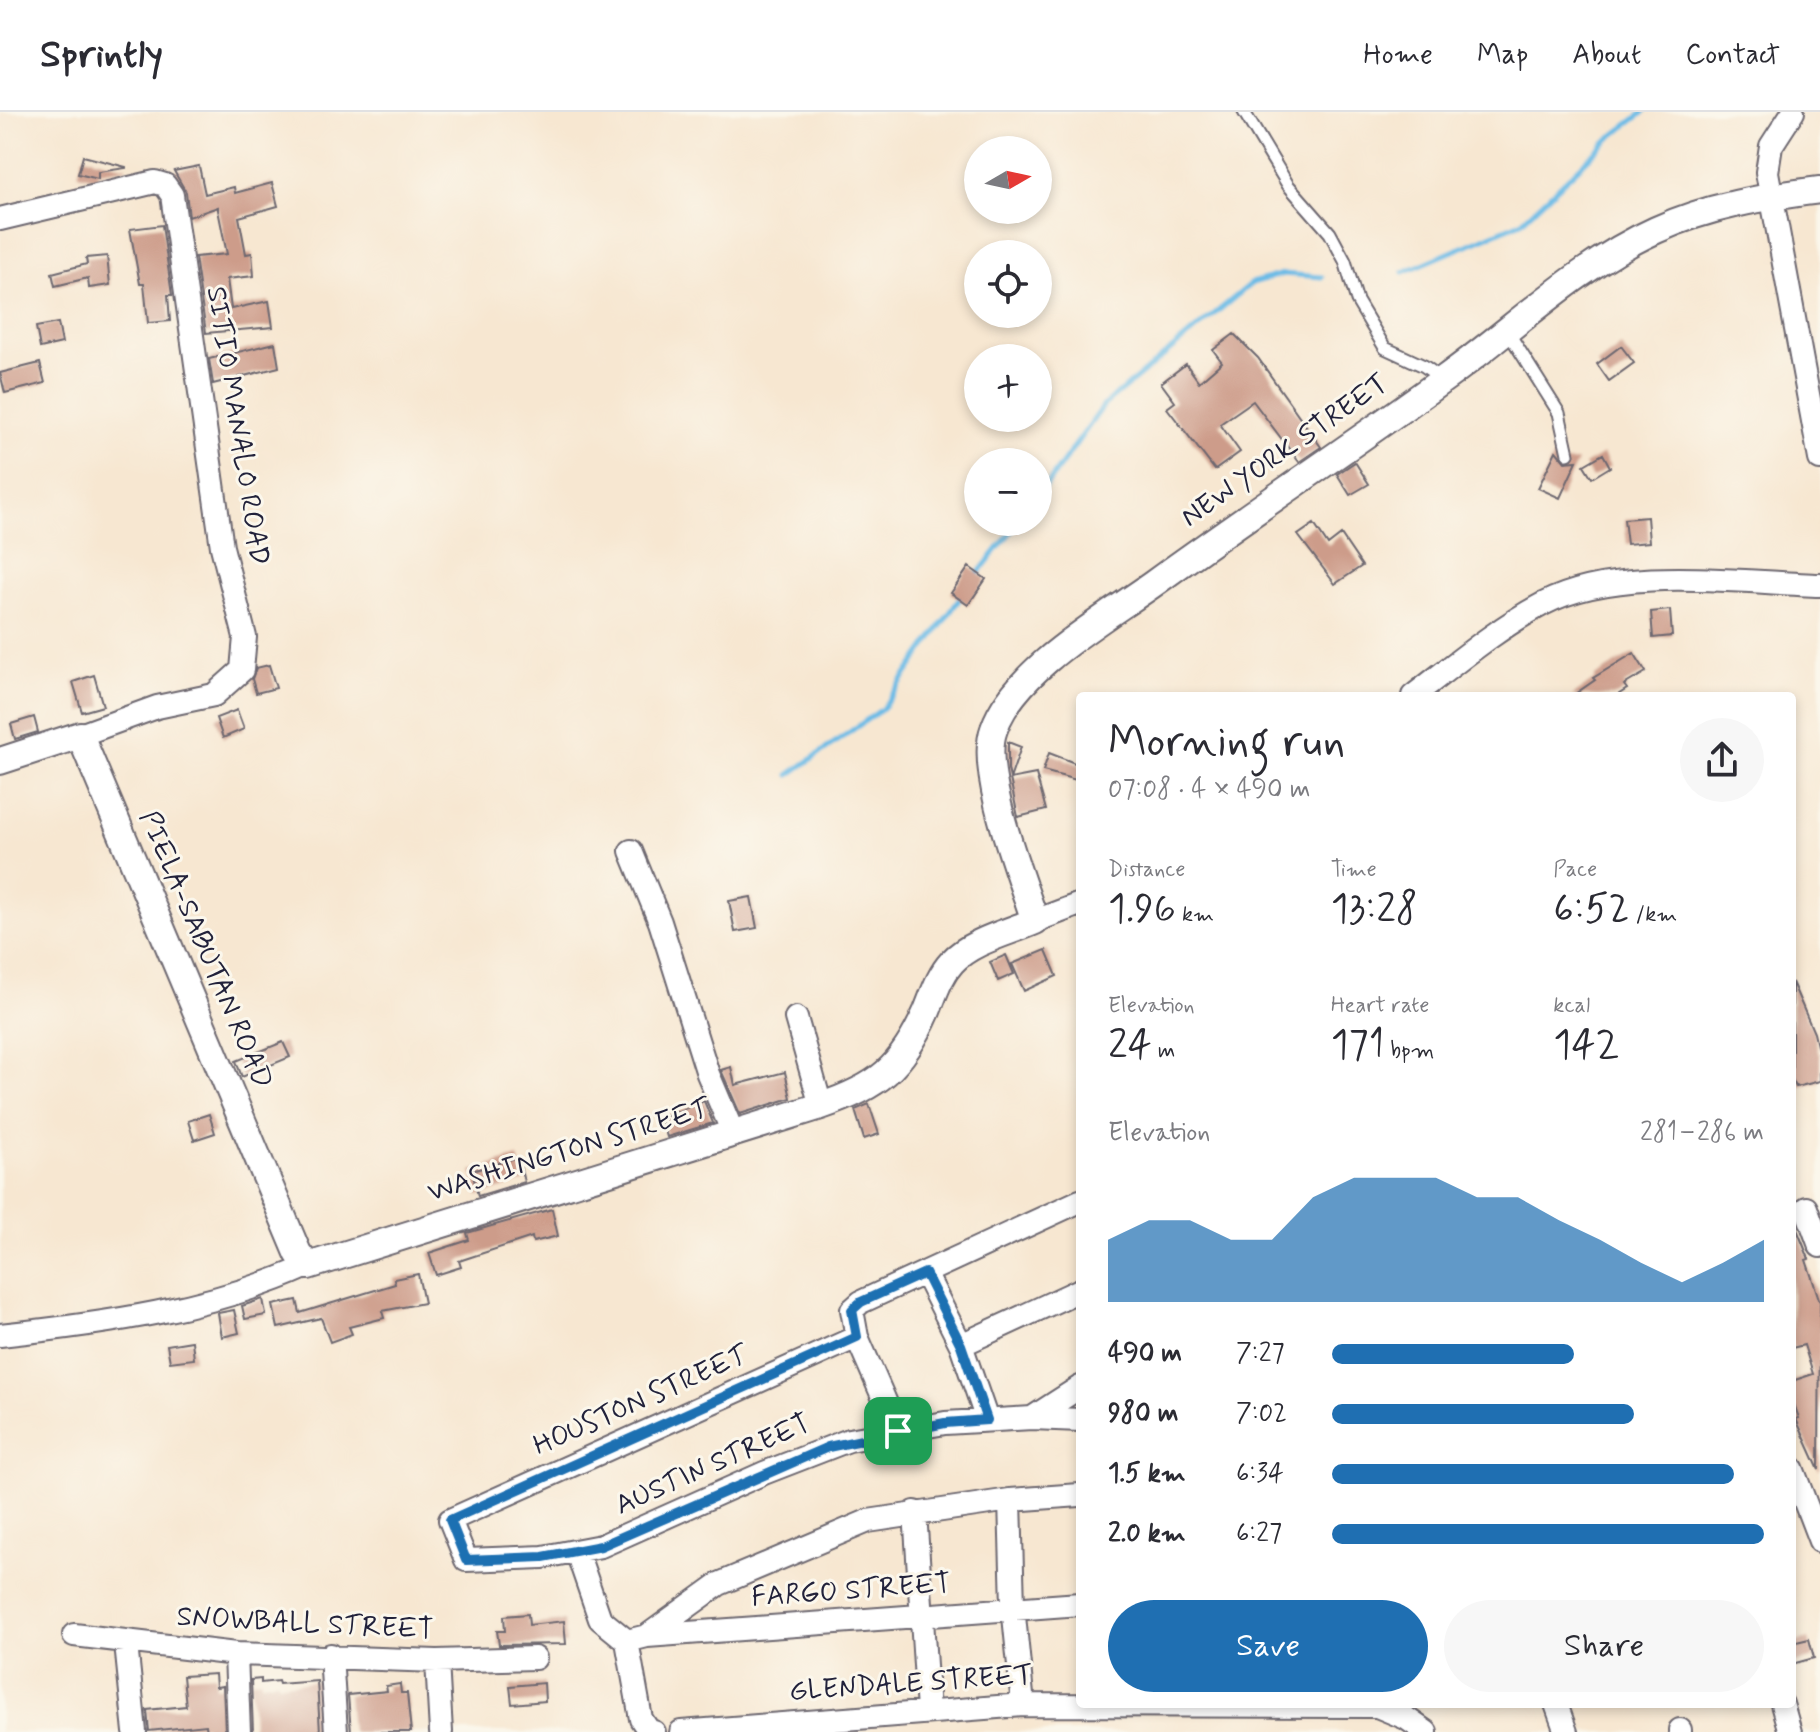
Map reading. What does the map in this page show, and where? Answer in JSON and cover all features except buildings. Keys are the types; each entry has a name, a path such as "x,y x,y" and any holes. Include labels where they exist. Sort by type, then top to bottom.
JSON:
{"street":[{"path":"1793,112 1771,146 1767,172 1820,459"},
{"name":"SITIO MANALO ROAD","path":"0,219 155,182 165,185 172,195 222,547 245,637 242,670 214,695 157,707 80,735"},
{"name":"NEW YORK STREET","path":"1035,921 991,771 993,730 1012,696 1055,655 1265,502 1443,380 1597,262 1656,230 1713,208 1820,190"},
{"path":"1418,692 1504,627 1545,603 1588,587 1635,580 1820,585"},
{"path":"0,761 80,735"},
{"name":"PIELA-SABUTAN ROAD","path":"80,735 298,1253 308,1266"},
{"path":"631,851 660,922 708,1074 733,1133"},
{"name":"WASHINGTON STREET","path":"0,1335 71,1327 241,1293 308,1266 821,1106 869,1088 895,1067 913,1041 941,977 954,960 971,948 1076,906"},
{"path":"796,1018 821,1106"},
{"path":"898,1431 857,1337 852,1310 861,1302 1076,1203"},
{"path":"1806,1208 1820,1246"},
{"path":"925,1273 961,1345 987,1420"},
{"path":"961,1345 1076,1292"},
{"name":"HOUSTON STREET","path":"466,1560 450,1520 857,1337"},
{"path":"1032,1418 1076,1390"},
{"name":"AUSTIN STREET","path":"466,1560 543,1557 577,1552 640,1530 806,1455 849,1440 987,1420 1076,1420"},
{"path":"1796,1479 1820,1541"},
{"path":"637,1638 719,1584 868,1521 1010,1500 1076,1495"},
{"path":"1010,1500 1013,1606 1023,1705"},
{"path":"915,1512 928,1711"},
{"path":"577,1552 600,1619 637,1638"},
{"name":"FARGO STREET","path":"637,1638 924,1618 1013,1606 1076,1604"},
{"name":"SNOWBALL STREET","path":"74,1635 126,1644 236,1654 437,1661 535,1658"},
{"path":"637,1638 641,1719 652,1732"},
{"path":"126,1644 135,1732"},
{"path":"236,1654 239,1732"},
{"path":"331,1655 336,1732"},
{"path":"437,1661 441,1732"},
{"name":"GLENDALE STREET","path":"681,1732 928,1711 1076,1705"},
{"name":"GLENDALE STREET","path":"1382,1708 1406,1718 1426,1732"},
{"path":"1557,1708 1566,1732"},
{"path":"1783,1708 1790,1732"}],"lane":[{"path":"1244,112 1288,185 1330,233 1345,261 1357,301 1385,348 1424,366 1443,380"},
{"path":"1508,332 1559,413 1568,454"}],"waterway":[{"path":"1404,272 1521,222 1611,137 1644,112"},
{"path":"1052,477 1104,405 1252,283 1283,274 1322,277"},
{"path":"976,576 1008,536"},
{"path":"789,775 882,709 963,594"}],"route":[{"path":"925,1273 961,1345 987,1420 898,1431 849,1440 806,1455 640,1530 577,1552 543,1557 466,1560 450,1520 857,1337 851,1318 852,1310 861,1302 925,1273"}]}
